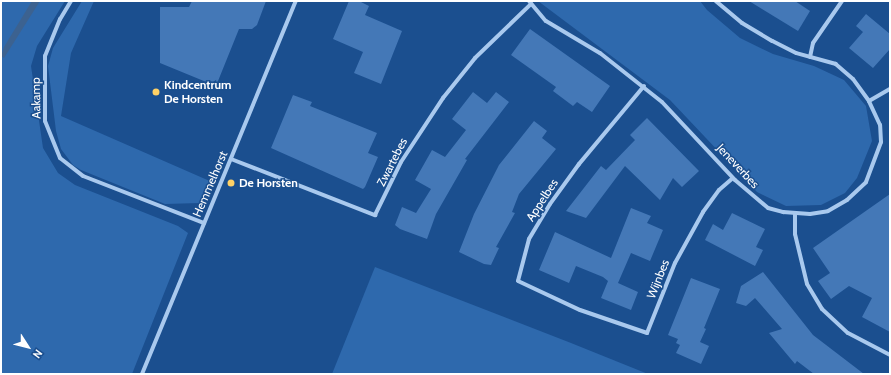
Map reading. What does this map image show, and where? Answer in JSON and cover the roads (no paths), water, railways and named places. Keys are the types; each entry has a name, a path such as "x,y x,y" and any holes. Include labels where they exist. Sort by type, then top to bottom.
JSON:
{"street":[{"name":"Aakamp","path":"71,1 60,19 45,56 45,121 60,158 83,176 204,223"},
{"name":"Hemmelhorst","path":"142,374 296,1"},
{"name":"Jeneverbes","path":"530,3 546,20 600,53 644,86 662,102 733,178 768,208 795,214 828,211 847,200 866,182 881,142 880,125 869,101 853,79 836,64 810,57 766,37 742,23 716,1"},
{"path":"810,57 813,43 842,1"},
{"name":"Zwartebes","path":"231,159 375,215 401,162 443,98 475,58 530,3"},
{"name":"Appelbes","path":"580,310 518,281 529,239 579,164 644,86"},
{"path":"869,101 890,88"},
{"name":"Wijnbes","path":"580,310 647,333 675,262 703,212 719,190 733,178"},
{"path":"795,214 795,234 807,284 822,309 848,333 890,356"}],"place":[{"name":"Kindcentrum De Horsten","path":"156,92"},
{"name":"De Horsten","path":"231,183"}]}
